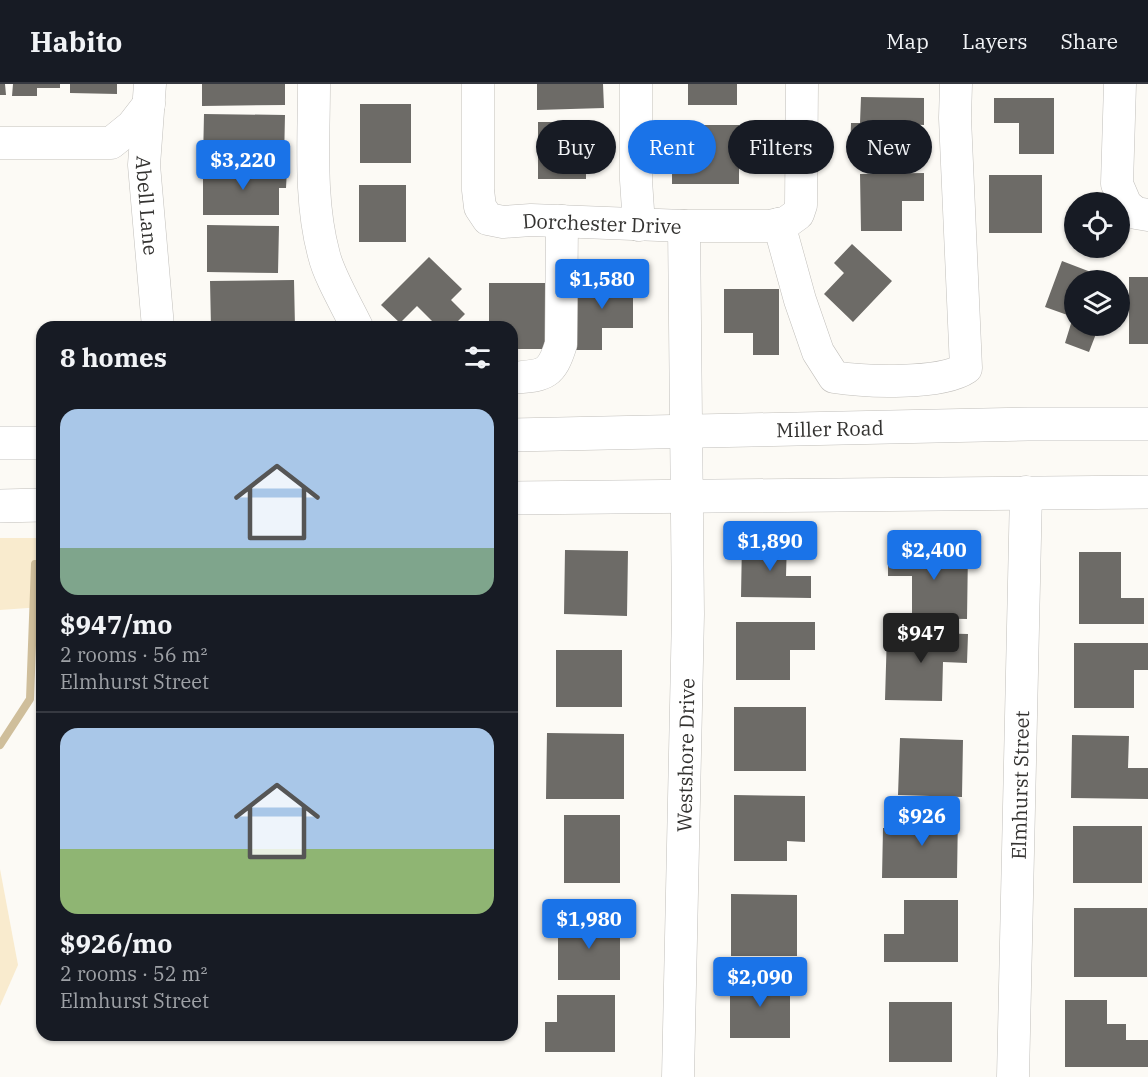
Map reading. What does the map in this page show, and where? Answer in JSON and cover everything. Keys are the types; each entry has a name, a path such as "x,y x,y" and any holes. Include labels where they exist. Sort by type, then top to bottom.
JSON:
{"main road":[{"name":"Miller Road","path":"518,435 1148,424"},
{"path":"0,443 36,443"},
{"path":"518,498 1148,492"},
{"path":"0,506 36,505"}],"street":[{"path":"314,84 313,171 316,216 324,258 354,321"},
{"name":"Dorchester Drive","path":"478,84 480,207 488,219 503,222 531,220 684,226 687,431"},
{"path":"636,84 636,180 639,225"},
{"path":"684,226 769,226 788,222 798,214 801,205 802,84"},
{"path":"779,224 800,300 818,352 834,377 859,381 916,379 957,375 966,368 955,118 956,84"},
{"path":"1120,84 1117,184 1126,205 1136,213 1148,215"},
{"path":"0,143 111,143 132,126 150,94"},
{"name":"Abell Lane","path":"150,94 144,165 157,321"},
{"path":"518,377 542,375 555,362 561,344 562,221"},
{"name":"Westshore Drive","path":"678,1077 688,614 687,431"},
{"name":"Elmhurst Street","path":"1013,1077 1026,492"}],"shaded area":[{"path":"0,538 36,538 36,607 0,610"},
{"path":"0,869 18,965 0,1006"}],"building":[{"path":"0,84 5,84 6,95 0,95"},
{"path":"13,84 60,84 60,88 37,88 37,96 12,96"},
{"path":"70,84 117,84 117,94 70,93"},
{"path":"202,84 285,84 285,105 202,106"},
{"path":"537,84 603,84 604,108 537,110"},
{"path":"688,84 737,84 737,105 688,105"},
{"path":"861,97 924,98 924,120 860,120"},
{"path":"994,98 1054,98 1054,154 1019,154 1019,123 994,123"},
{"path":"360,104 411,104 411,163 360,163"},
{"path":"204,114 285,115 284,161 203,160"},
{"path":"716,125 728,125 728,174 739,174 739,184 672,184 672,174 716,174"},
{"path":"203,169 287,169 286,188 279,188 279,215 203,215"},
{"path":"538,174 586,174 586,179 538,179"},
{"path":"860,174 924,174 924,201 902,201 902,231 861,231"},
{"path":"989,175 1042,175 1042,233 989,233"},
{"path":"359,185 406,185 406,242 359,242"},
{"path":"207,225 279,226 278,273 207,272"},
{"path":"852,244 892,281 853,322 824,294 844,273 834,263"},
{"path":"429,257 462,289 451,300 465,314 458,321 432,321 417,306 402,321 398,321 381,305"},
{"path":"1062,261 1086,270 1064,270 1064,314 1045,307"},
{"path":"1130,277 1148,277 1148,344 1129,344"},
{"path":"576,279 633,279 633,328 602,328 602,350 576,350"},
{"path":"294,280 295,321 211,321 210,281"},
{"path":"489,283 545,283 545,349 518,349 518,321 489,321"},
{"path":"724,289 779,289 779,355 753,355 753,333 724,333"},
{"path":"1067,336 1095,336 1089,352 1065,343"},
{"path":"742,541 787,541 786,576 811,576 811,598 741,597"},
{"path":"888,549 968,550 967,619 912,618 912,576 888,576"},
{"path":"565,550 628,551 627,616 564,614"},
{"path":"1079,552 1121,552 1121,598 1144,598 1144,624 1079,624"},
{"path":"736,622 815,622 815,650 790,650 790,680 736,680"},
{"path":"887,632 968,634 967,663 943,662 942,701 885,700"},
{"path":"1074,643 1148,643 1148,670 1134,670 1134,708 1074,708"},
{"path":"556,650 622,650 622,707 556,707"},
{"path":"734,707 806,707 806,771 734,771"},
{"path":"547,733 624,734 624,799 546,799"},
{"path":"1072,735 1129,736 1128,768 1148,768 1148,799 1071,798"},
{"path":"900,738 963,740 962,797 898,795"},
{"path":"734,795 805,796 805,842 787,841 787,861 734,861"},
{"path":"903,811 958,812 957,878 882,878 883,828 903,828"},
{"path":"564,815 620,815 620,883 564,883"},
{"path":"1073,826 1142,826 1142,883 1073,883"},
{"path":"731,894 797,895 797,956 731,956"},
{"path":"904,900 958,900 958,962 884,962 884,934 904,934"},
{"path":"1074,908 1147,908 1147,977 1074,977"},
{"path":"558,919 620,919 620,980 558,980"},
{"path":"730,977 790,977 790,1038 730,1038"},
{"path":"557,995 615,995 615,1052 545,1052 545,1022 557,1022"},
{"path":"1065,1000 1107,1000 1107,1024 1126,1024 1126,1040 1148,1040 1148,1067 1065,1067"},
{"path":"889,1002 952,1002 952,1062 889,1062"}],"waterway":[{"path":"0,745 30,699 35,564"}]}
